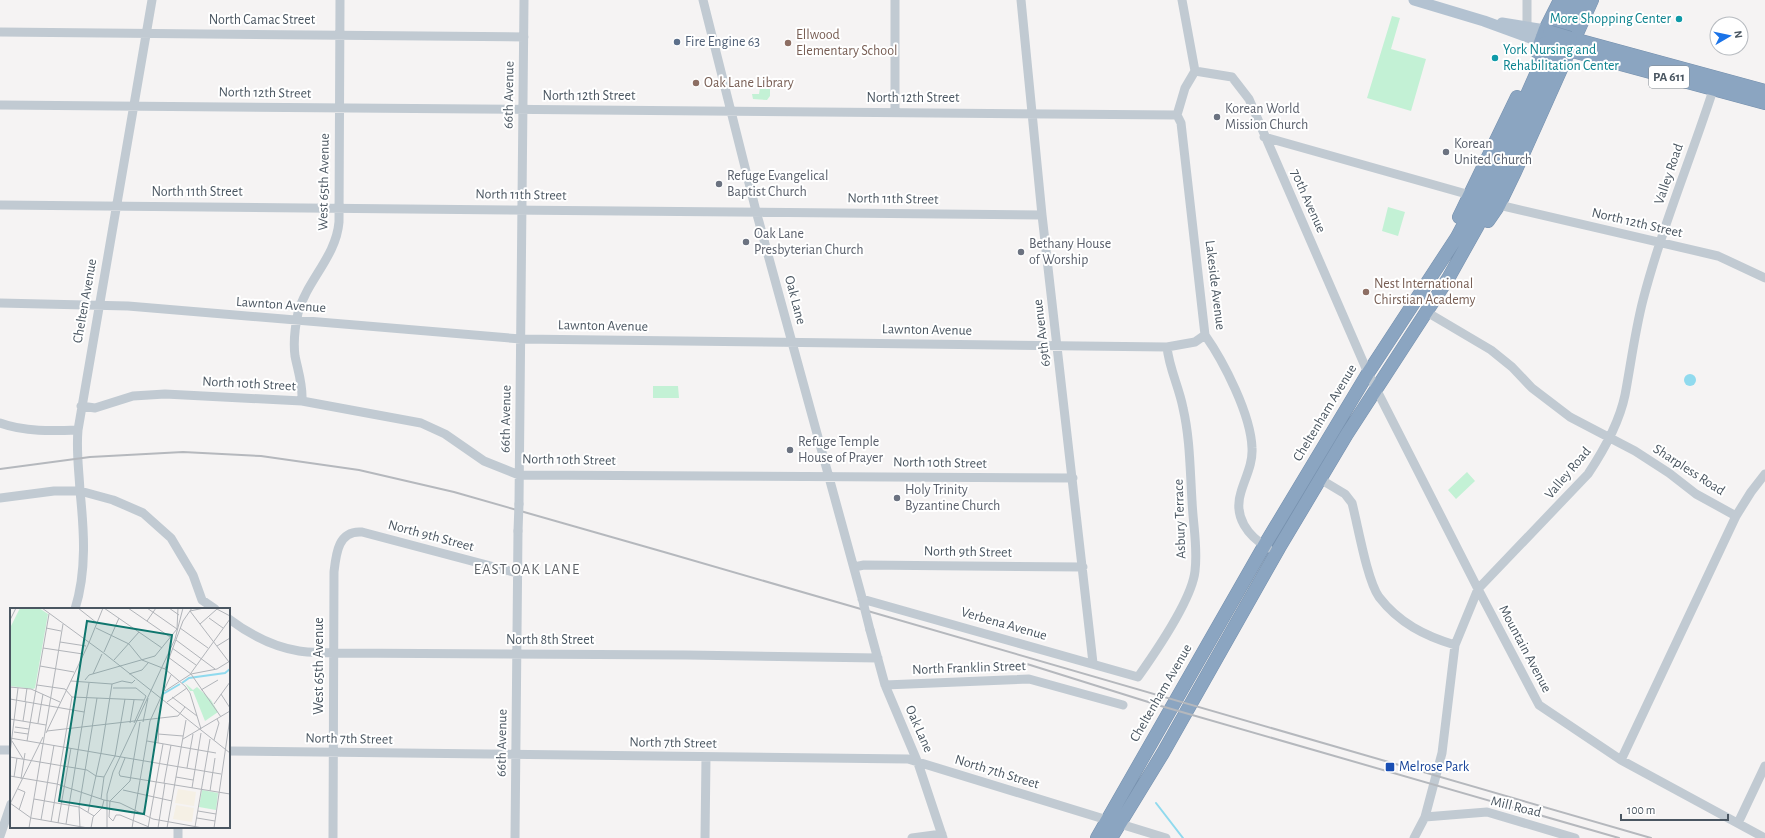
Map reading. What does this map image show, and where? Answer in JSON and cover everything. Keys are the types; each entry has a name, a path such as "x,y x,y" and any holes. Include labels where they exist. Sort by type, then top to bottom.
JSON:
{"highway":[{"path":"1426,284 1545,37 1560,0"},
{"name":"Cheltenham Avenue","path":"1097,838 1264,546 1368,373 1457,237 1490,176 1569,0"},
{"path":"1449,277 1498,186 1580,0"},
{"path":"1112,838 1120,822 1163,753 1276,553 1320,479 1425,311 1499,205 1570,44 1592,0"},
{"name":"PA 611","path":"1545,37 1765,99"}],"main road":[{"name":"PA 611","path":"1414,0 1443,4 1484,21 1545,37"},
{"name":"PA 611","path":"1484,21 1527,26 1545,37"}],"street":[{"name":"Chelten Avenue","path":"75,608 79,596 84,549 76,453 81,406 152,0"},
{"name":"West 65th Avenue","path":"302,401 302,388 294,346 297,320 305,294 327,260 336,241 339,222 340,0"},
{"name":"66th Avenue","path":"515,838 524,0"},
{"name":"Oak Lane","path":"703,0 756,211 885,685 918,763 942,836"},
{"path":"895,0 895,112"},
{"name":"69th Avenue","path":"1021,0 1042,215 1093,663"},
{"path":"1177,115 1185,88 1195,71 1182,0"},
{"path":"1527,0 1527,26"},
{"name":"North Camac Street","path":"0,32 340,34 524,37"},
{"name":"70th Avenue","path":"1195,71 1232,77 1249,99 1264,137 1368,373"},
{"name":"Valley Road","path":"1414,838 1425,817 1446,734 1455,646 1478,590 1588,474 1610,438 1625,396 1643,300 1660,242 1716,84"},
{"name":"North 12th Street","path":"0,105 1177,115"},
{"name":"Lakeside Avenue","path":"1177,115 1181,123 1186,161 1205,335 1216,350 1231,382 1248,426 1252,448 1251,462 1240,496 1240,514 1249,534 1276,553"},
{"path":"1264,137 1470,195"},
{"name":"North 11th Street","path":"0,205 340,207 1042,215"},
{"name":"North 12th Street","path":"1499,205 1718,256 1765,278"},
{"name":"Lawnton Avenue","path":"0,303 99,304 521,339 1167,347 1195,342 1205,335"},
{"name":"Sharpless Road","path":"1425,311 1491,350 1512,367 1532,388 1565,413 1669,473 1696,494 1736,516"},
{"name":"Asbury Terrace","path":"1138,677 1155,654 1179,612 1192,586 1195,572 1196,544 1192,502 1192,472 1184,408 1168,359 1167,347"},
{"name":"Mountain Avenue","path":"1368,373 1478,590 1539,705 1621,760 1765,838"},
{"name":"North 10th Street","path":"81,406 95,408 133,396 159,394 302,401 422,423 445,434 484,460 519,474 1073,478"},
{"path":"0,423 20,428 41,430 78,430"},
{"path":"1621,760 1736,516 1751,492 1765,474"},
{"path":"1320,479 1345,494 1352,503 1370,574 1379,596 1405,623 1431,638 1455,646"},
{"path":"0,498 54,491 80,491 113,500 143,513 171,538 192,575 202,604 212,608"},
{"name":"North 9th Street","path":"340,542 350,535 362,532 518,574"},
{"name":"West 65th Avenue","path":"333,838 334,572 336,552 340,542"},
{"name":"North 9th Street","path":"854,567 864,565 1083,567"},
{"name":"Verbena Avenue","path":"863,603 1093,663 1138,677"},
{"name":"North 8th Street","path":"230,620 241,628 270,643 298,651 333,653 878,658"},
{"name":"North Franklin Street","path":"885,685 1029,679 1123,705"},
{"name":"North 7th Street","path":"230,751 902,759 1107,821 1120,822 1166,838"},
{"path":"705,838 706,757"},
{"path":"1738,823 1765,766"},
{"path":"0,836 10,807"},
{"name":"Mill Road","path":"1425,817 1487,812 1546,834 1575,838"},
{"path":"912,838 942,836"}],"green space":[{"path":"1392,16 1400,18 1391,49 1426,59 1411,111 1367,98"},
{"path":"761,82 770,82 770,96 767,100 753,99 752,94 759,94"},
{"path":"1388,207 1405,212 1398,236 1382,231"},
{"path":"653,386 678,386 679,398 653,398"},
{"path":"1467,472 1475,481 1456,499 1448,490"}],"water":[{"path":"1690,374 1694,376 1696,380 1694,384 1690,386 1686,384 1684,380 1686,376"}],"waterway":[{"path":"1156,803 1183,838"}],"railway":[{"path":"0,469 90,457 183,452 261,456 359,470 454,492 1651,838"},
{"path":"1027,664 1161,706 1619,838"}],"place":[{"name":"More Shopping Center","path":"1679,19"},
{"name":"Fire Engine 63","path":"677,42"},
{"name":"Ellwood Elementary School","path":"788,43"},
{"name":"York Nursing and Rehabilitation Center","path":"1495,58"},
{"name":"Oak Lane Library","path":"696,83"},
{"name":"Korean World Mission Church","path":"1217,117"},
{"name":"Korean United Church","path":"1446,152"},
{"name":"Refuge Evangelical Baptist Church","path":"719,184"},
{"name":"Oak Lane Presbyterian Church","path":"746,242"},
{"name":"Bethany House of Worship","path":"1021,252"},
{"name":"Nest International Chirstian Academy","path":"1366,292"},
{"name":"Refuge Temple House of Prayer","path":"790,450"},
{"name":"Holy Trinity Byzantine Church","path":"897,498"},
{"name":"Melrose Park","path":"1390,767"}],"district":[{"name":"EAST OAK LANE","path":"527,569"}]}
